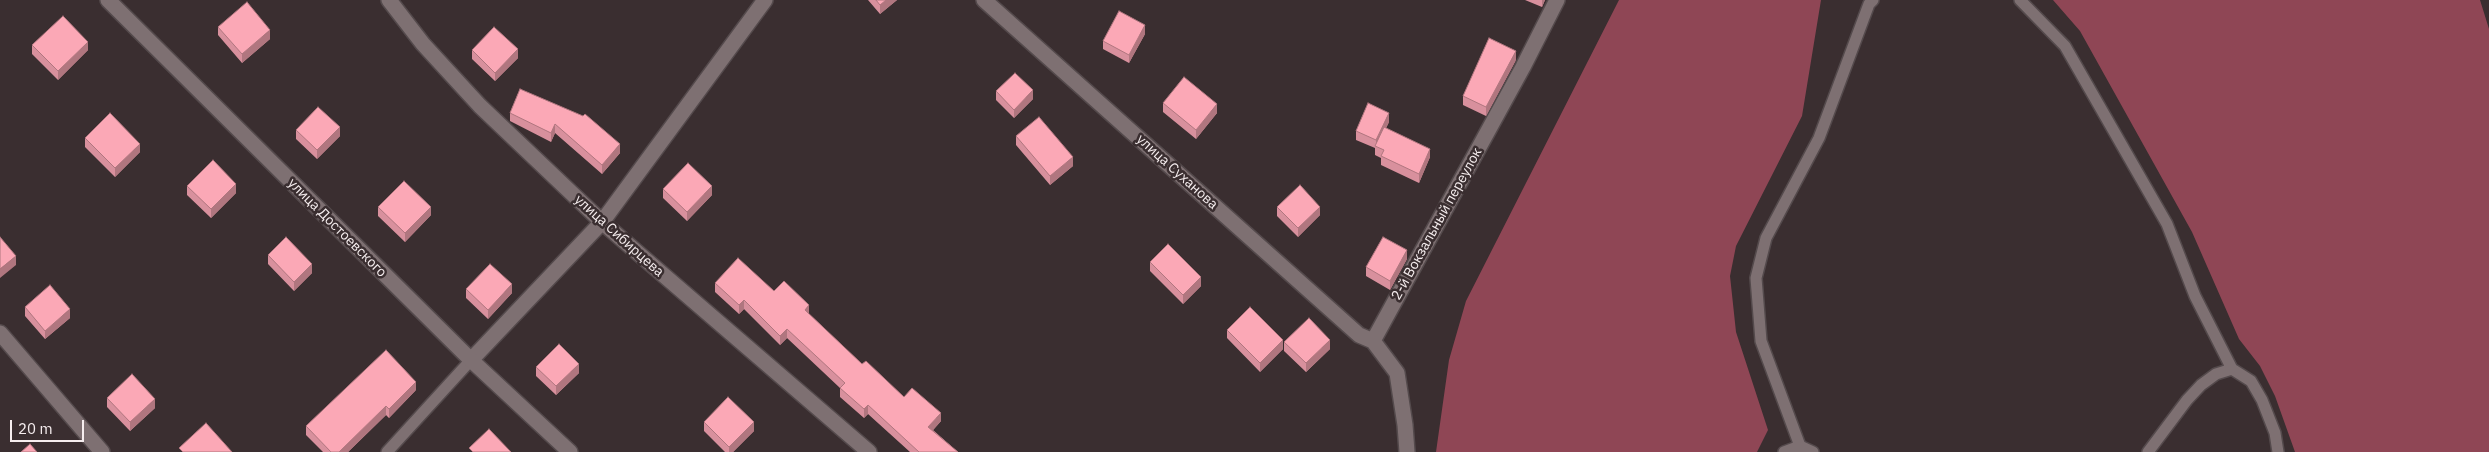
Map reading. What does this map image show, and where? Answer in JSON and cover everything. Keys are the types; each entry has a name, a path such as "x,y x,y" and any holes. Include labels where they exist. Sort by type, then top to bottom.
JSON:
{"street":[{"name":"улица Достоевского","path":"108,0 471,360 570,452"},
{"name":"улица Сибирцева","path":"389,0 423,44 480,106 602,222 869,452"},
{"path":"471,360 602,222 765,0"},
{"name":"улица Суханова","path":"984,0 1359,334 1373,341"},
{"name":"2-й Вокзальный переулок","path":"1373,341 1523,68 1557,0"},
{"path":"0,333 102,452"},
{"path":"1373,341 1397,373 1407,452"}],"lane":[{"path":"1813,452 1800,446 1761,341 1756,278 1766,238 1819,138 1869,4 1873,0"},
{"path":"2020,0 2066,46 2167,224 2195,296 2232,369 2251,381 2262,400 2275,433 2278,452"},
{"path":"386,452 471,360"},
{"path":"2148,452 2201,384 2216,374 2232,369"},
{"path":"1784,452 1800,446"}],"shaded area":[{"path":"1619,0 1821,0 1802,116 1736,246 1730,276 1736,332 1768,430 1757,452 1436,452 1449,360 1466,301"},
{"path":"2053,0 2480,0 2489,29 2489,452 2295,452 2275,396 2260,366 2239,339 2192,232 2080,31"}],"building":[{"path":"876,0 886,0 880,5"},
{"path":"247,2 270,30 242,54 218,27"},
{"path":"1119,11 1145,25 1129,55 1103,41"},
{"path":"63,16 88,42 58,71 32,45"},
{"path":"494,27 518,49 495,73 472,50"},
{"path":"1489,38 1516,51 1486,107 1463,96"},
{"path":"1015,73 1033,90 1014,110 996,91"},
{"path":"1184,77 1217,104 1196,130 1163,103"},
{"path":"520,89 583,116 585,114 620,144 602,165 555,124 551,133 510,113"},
{"path":"1368,103 1389,113 1376,140 1356,131"},
{"path":"318,107 340,127 317,150 296,130"},
{"path":"110,113 140,144 115,168 85,138"},
{"path":"1039,117 1073,157 1050,176 1016,136"},
{"path":"1384,127 1430,149 1419,174 1381,156 1384,150 1375,146"},
{"path":"213,160 236,184 211,209 187,186"},
{"path":"688,163 712,186 687,212 663,189"},
{"path":"404,181 431,207 405,233 378,207"},
{"path":"1300,185 1320,207 1298,228 1277,207"},
{"path":"0,237 16,256 0,269"},
{"path":"286,237 312,264 294,282 268,255"},
{"path":"1383,237 1407,250 1390,281 1366,267"},
{"path":"1168,244 1201,277 1183,295 1150,262"},
{"path":"738,258 774,291 784,281 809,305 805,310 862,364 866,361 904,397 912,388 941,413 928,427 958,452 919,452 868,405 864,409 840,388 845,383 787,329 780,336 744,300 739,305 715,283"},
{"path":"490,264 512,284 488,310 466,289"},
{"path":"50,285 70,309 45,331 25,307"},
{"path":"1250,307 1283,340 1260,363 1227,330"},
{"path":"1309,318 1330,340 1306,363 1284,342"},
{"path":"559,344 579,364 556,386 536,367"},
{"path":"386,350 416,382 389,409 386,406 339,452 331,452 306,426"},
{"path":"132,374 155,399 130,422 107,398"},
{"path":"728,397 754,422 729,447 704,422"},
{"path":"206,423 232,452 183,452 179,448"},
{"path":"489,429 511,452 473,452 469,448"},
{"path":"30,444 37,452 21,452"}]}
